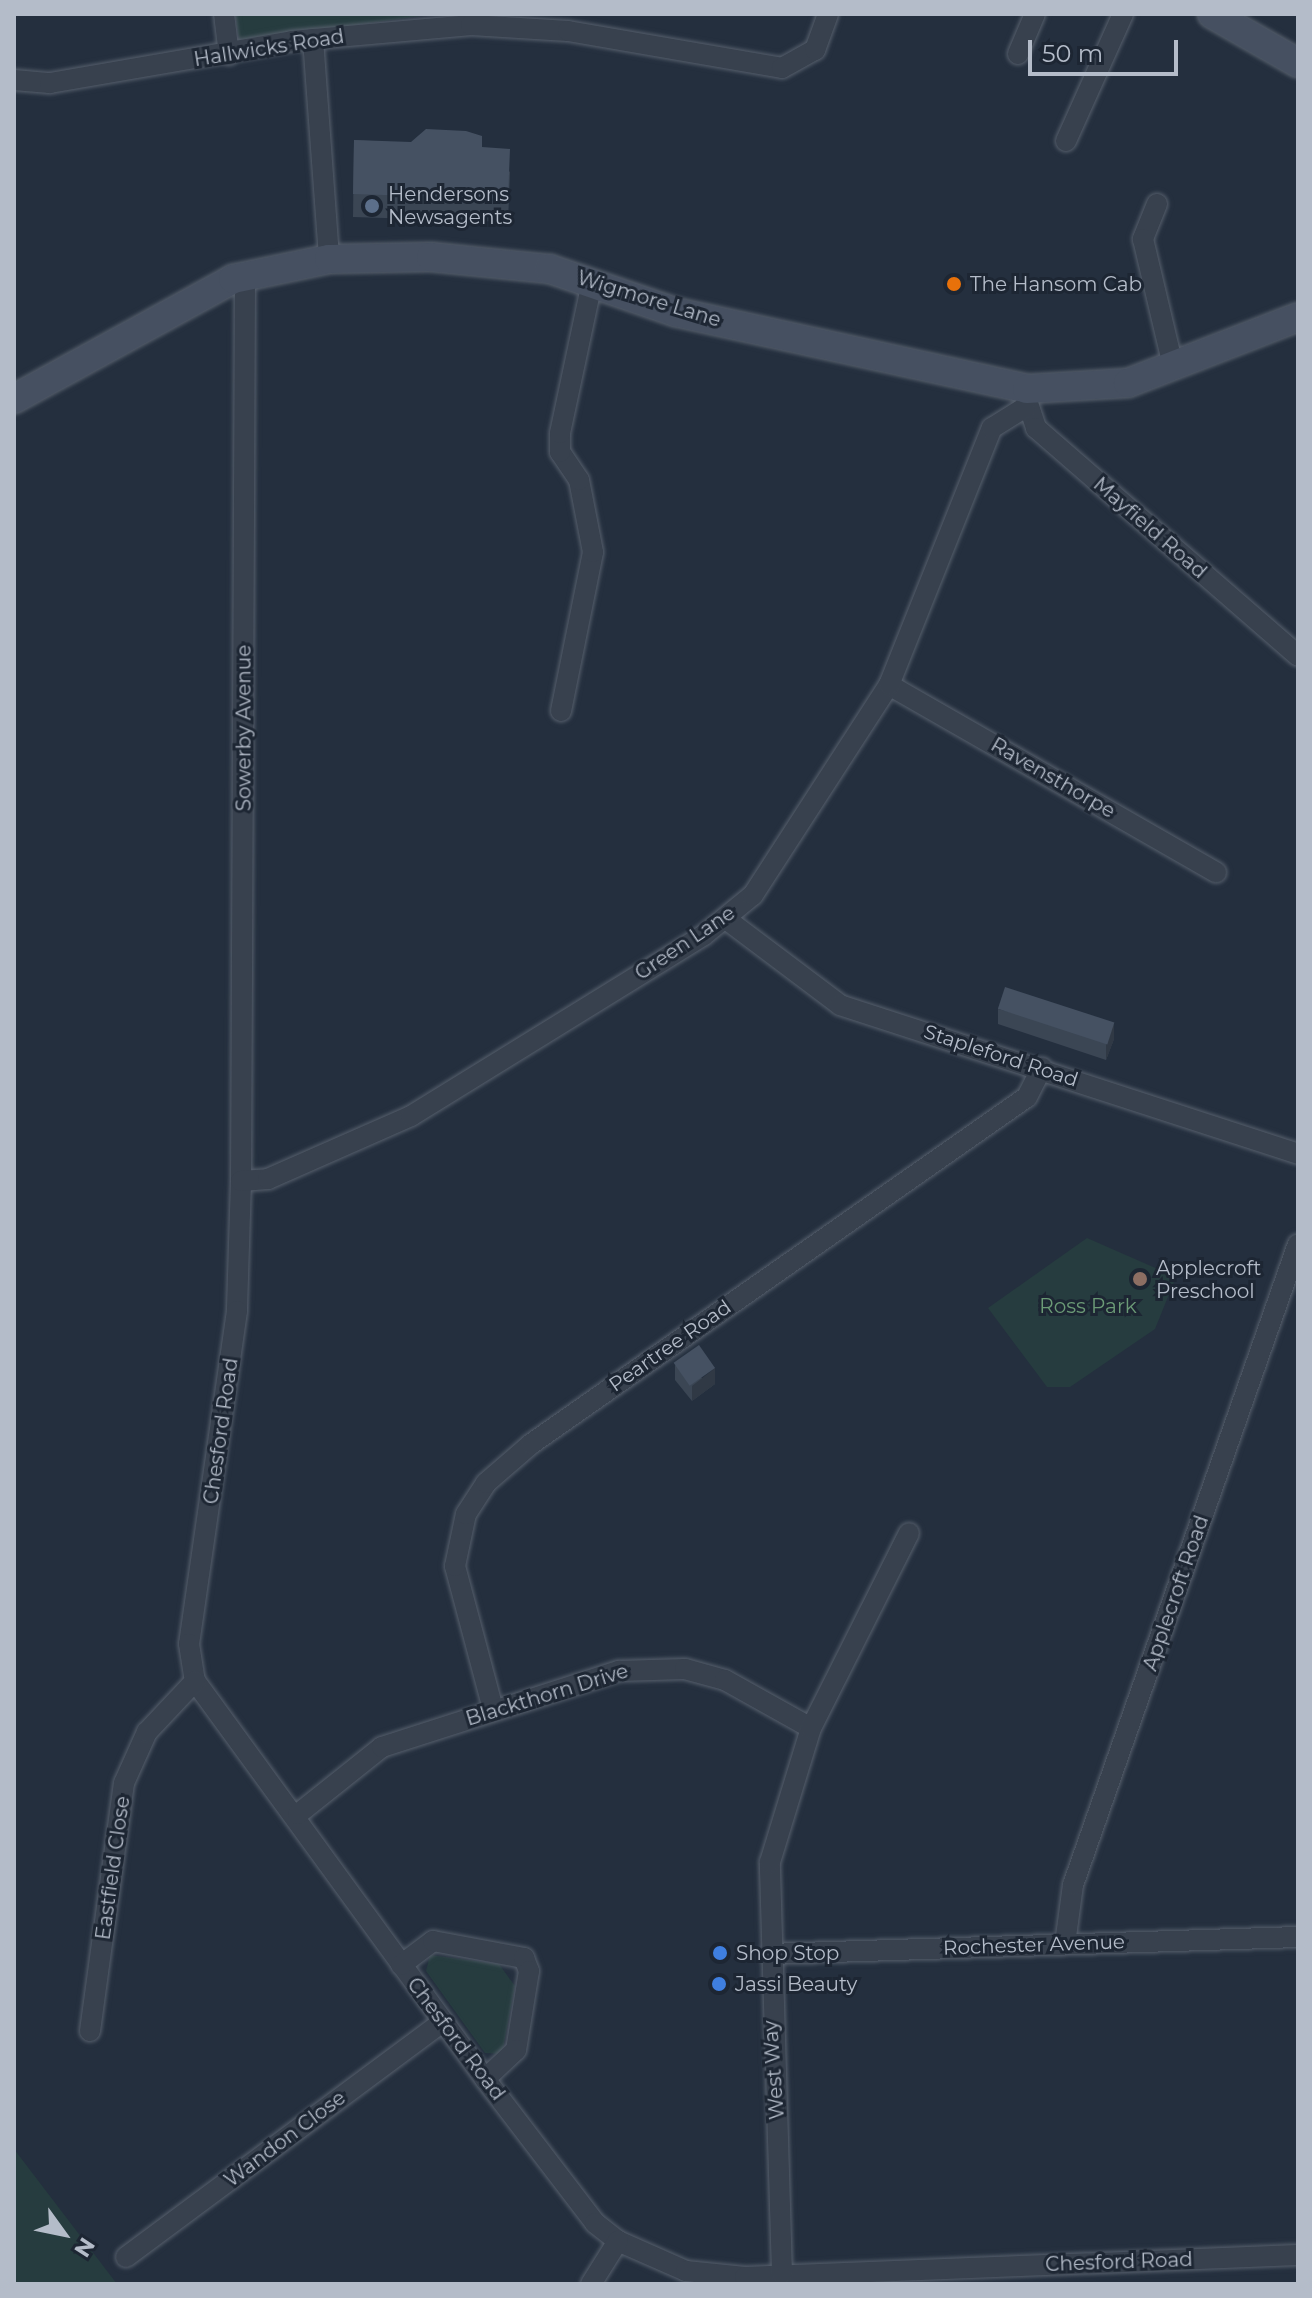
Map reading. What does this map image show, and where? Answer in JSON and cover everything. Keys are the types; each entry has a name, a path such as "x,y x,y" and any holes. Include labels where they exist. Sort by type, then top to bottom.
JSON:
{"street":[{"path":"224,14 229,55"},
{"name":"Hallwicks Road","path":"14,80 50,83 313,39 471,25 569,23 782,68 815,50 828,14"},
{"path":"1018,54 1035,14"},
{"path":"1066,141 1123,14"},
{"path":"1212,14 1298,63"},
{"path":"313,39 329,259"},
{"path":"1157,204 1143,239 1173,366"},
{"name":"Wigmore Lane","path":"14,399 245,275 329,259 501,261 592,283 675,312 1026,398 1128,383 1298,317"},
{"name":"Sowerby Avenue","path":"241,1181 245,275"},
{"path":"561,711 593,552 579,480 560,452 560,433 592,283"},
{"name":"Green Lane","path":"241,1181 268,1179 411,1116 726,919 777,867 889,685 984,442 992,428 1026,398"},
{"name":"Mayfield Road","path":"1026,398 1036,428 1298,656"},
{"name":"Ravensthorpe","path":"889,685 1216,872"},
{"name":"Stapleford Road","path":"726,919 840,1005 1042,1068 1298,1154"},
{"name":"Peartree Road","path":"493,1709 455,1566 466,1514 486,1483 531,1444 1027,1097 1042,1068"},
{"name":"Chesford Road","path":"241,1181 237,1311 189,1644 195,1681 298,1814 401,1965 595,2223 618,2241 686,2271 782,2274 1298,2255"},
{"name":"Applecroft Road","path":"1065,1944 1073,1885 1298,1244"},
{"name":"West Way","path":"782,2274 769,1954 770,1862 811,1728 909,1533"},
{"name":"Blackthorn Drive","path":"298,1814 382,1747 493,1709 648,1666 725,1680 811,1728"},
{"name":"Eastfield Close","path":"90,2031 124,1783 147,1732 195,1681"},
{"name":"Rochester Avenue","path":"769,1954 1298,1937"},
{"path":"401,1965 433,1941 524,1958 529,1971 516,2050 485,2079"},
{"name":"Wandon Close","path":"126,2257 443,2022"},
{"path":"591,2284 618,2241"}],"green space":[{"path":"235,14 435,14 239,41"},
{"name":"Ross Park","path":"1087,1238 1176,1277 1155,1329 1070,1387 1047,1387 988,1308"},
{"path":"430,1955 499,1964 515,1986 502,2054 485,2053 426,1971"},
{"path":"14,2149 117,2284 14,2284"}],"building":[{"path":"426,129 466,131 482,136 482,147 510,149 508,199 353,194 354,140 411,142"},
{"path":"1005,987 1114,1023 1107,1044 998,1009"},
{"path":"699,1345 715,1368 690,1386 674,1363"}],"place":[{"name":"Hendersons Newsagents","path":"372,206"},
{"name":"The Hansom Cab","path":"954,284"},
{"name":"Applecroft Preschool","path":"1140,1279"},
{"name":"Shop Stop","path":"720,1953"},
{"name":"Jassi Beauty","path":"719,1984"}]}
